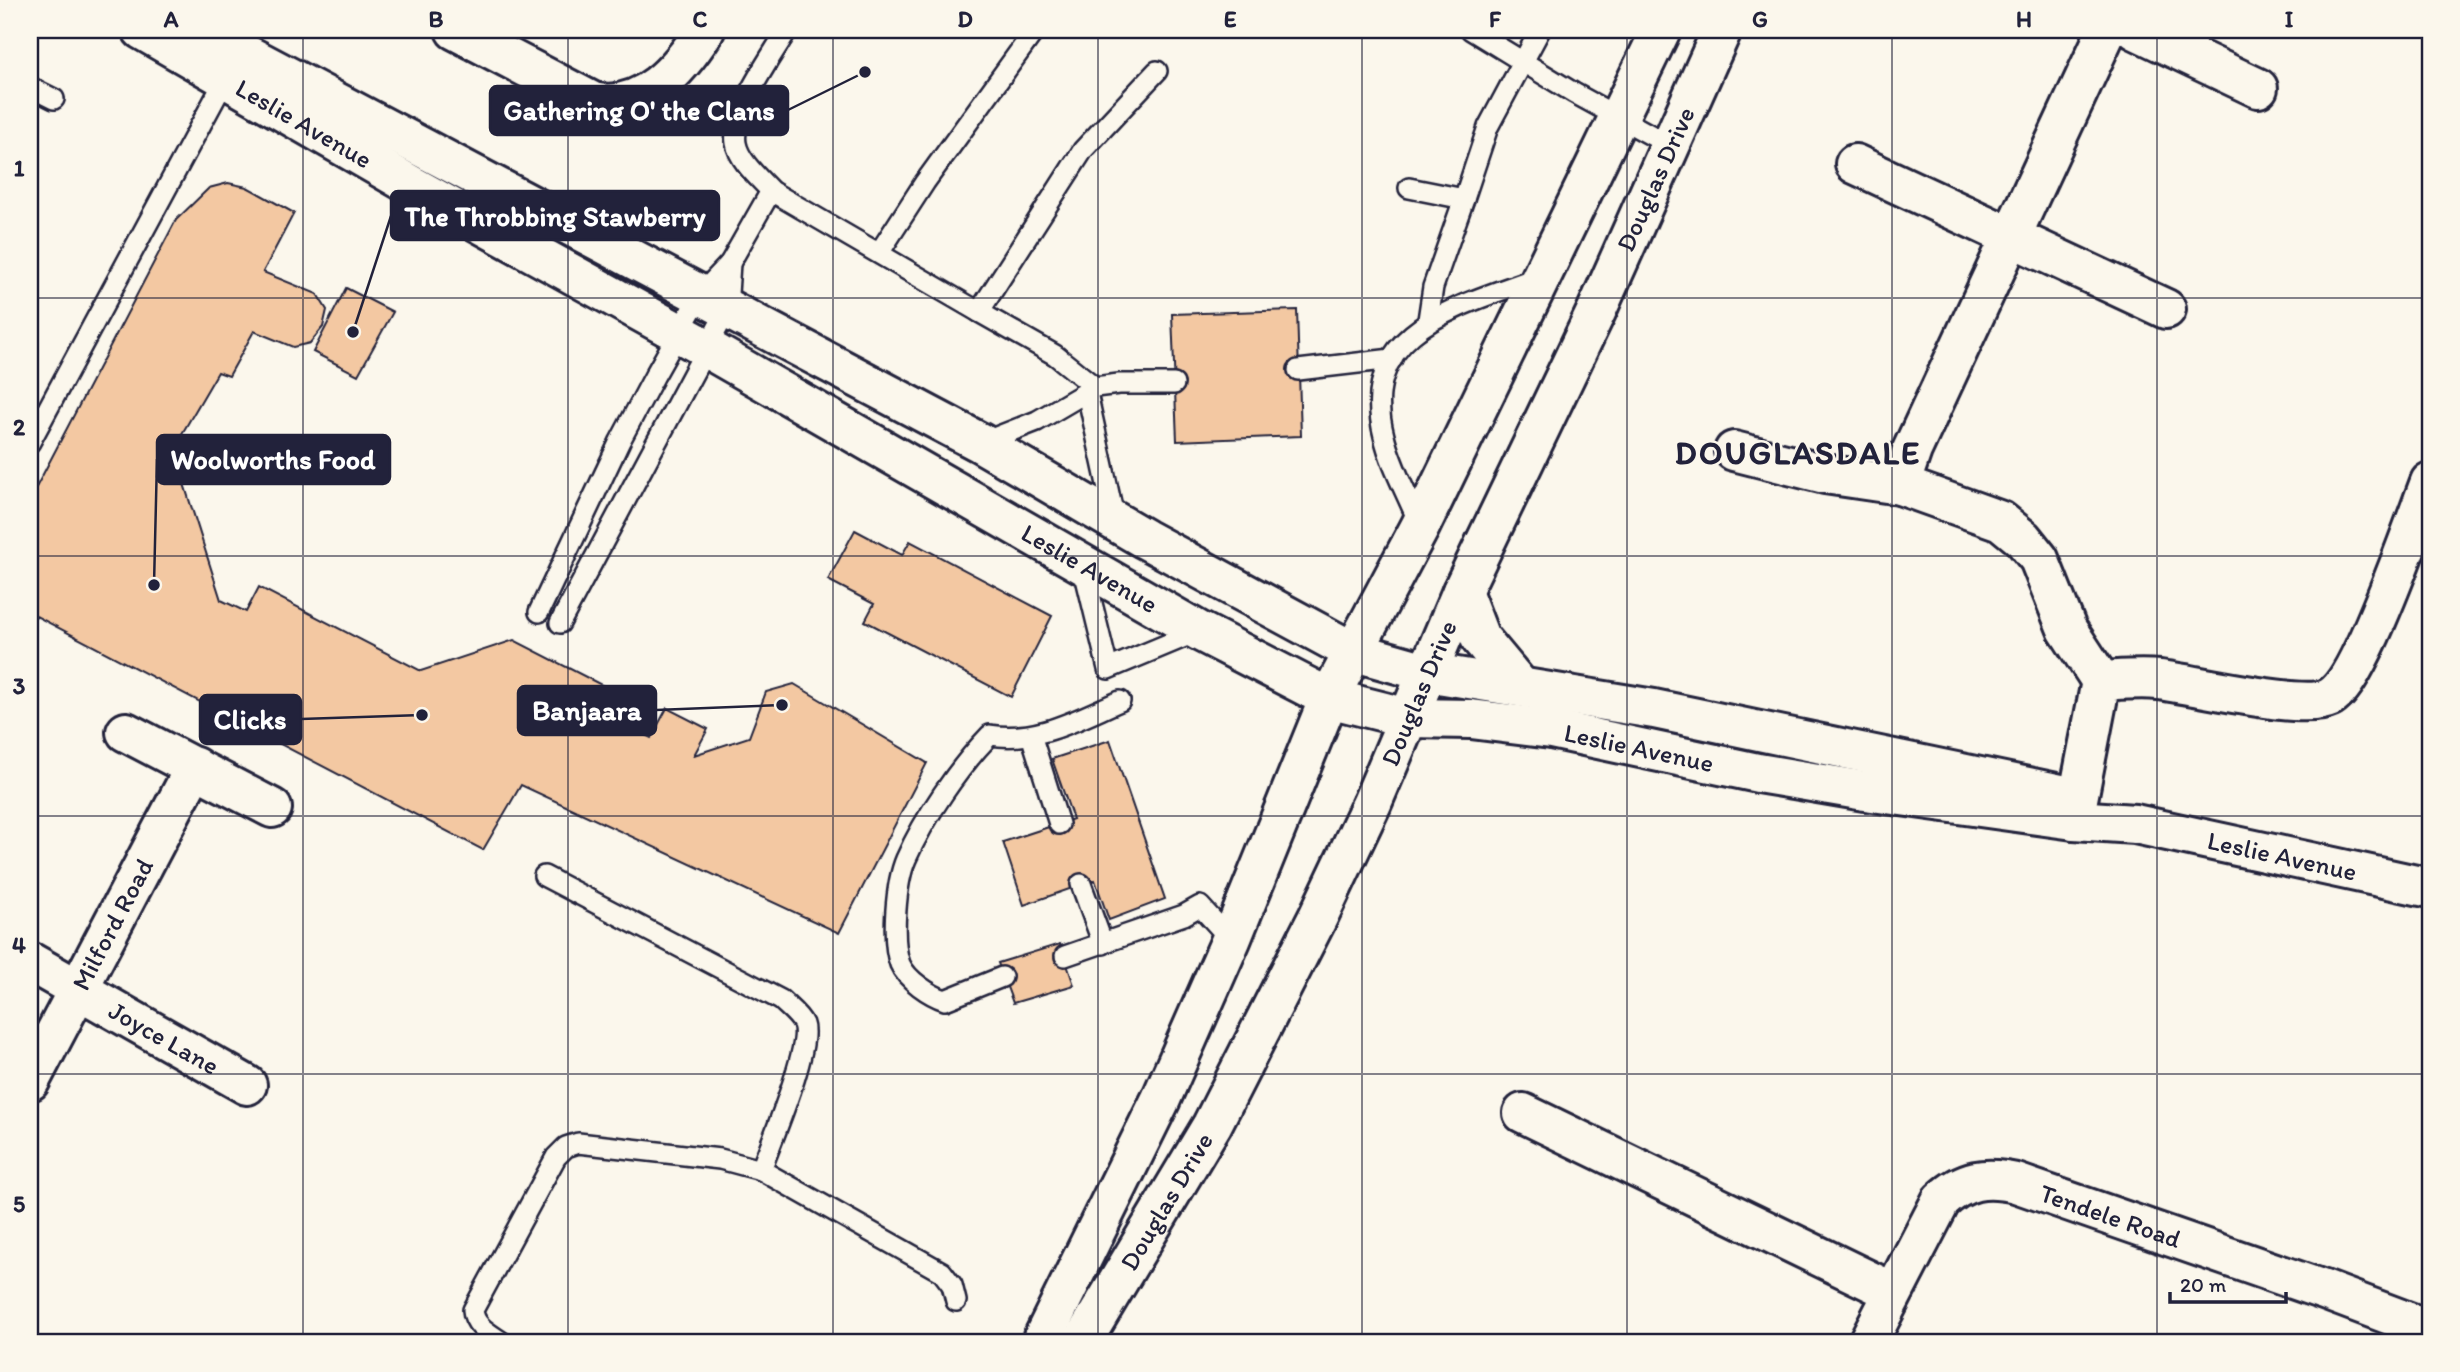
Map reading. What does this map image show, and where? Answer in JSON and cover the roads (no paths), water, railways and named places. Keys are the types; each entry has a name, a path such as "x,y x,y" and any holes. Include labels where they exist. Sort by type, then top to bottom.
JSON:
{"street":[{"name":"Leslie Avenue","path":"142,30 1199,631 1329,698 1408,718 1510,723 1588,736 1776,776 2075,809"},
{"name":"Leslie Avenue","path":"200,30 981,443 1115,521 1352,651 1426,672 1654,709 2135,824 2430,888"},
{"path":"455,30 593,102 609,106 640,99 678,66 705,30"},
{"name":"Douglas Drive","path":"1041,1342 1161,1099 1231,940 1329,698 1420,527 1545,275 1661,30"},
{"name":"Douglas Drive","path":"1082,1342 1212,1125 1318,917 1462,591 1723,30"},
{"path":"1900,485 1912,450 2010,234 2107,30"},
{"path":"2136,30 2258,89"},
{"path":"1855,164 2166,309"},
{"path":"1734,451 1825,474 1900,485 1984,513 2001,521 2023,539 2039,559 2067,629 2101,681 2075,809"},
{"path":"2101,681 2141,679 2291,700 2328,699 2337,693 2358,660 2430,482"},
{"path":"1462,591 1480,638 1520,686"},
{"path":"126,732 272,807"},
{"name":"Milford Road","path":"30,1081 195,767"},
{"name":"Joyce Lane","path":"30,962 247,1085"},
{"path":"1523,1113 1894,1292"},
{"name":"Tendele Road","path":"1868,1342 1941,1201 1954,1189 1969,1182 1997,1179 2324,1290 2430,1330"}],"lane":[{"path":"787,30 736,120 736,145 750,168 771,191 1055,355 1091,390 1115,521"},
{"path":"879,253 925,182 1035,30"},
{"path":"1471,30 1671,146"},
{"path":"1428,320 1435,281 1488,127 1540,30"},
{"path":"978,312 1083,150 1157,71"},
{"path":"30,442 226,78"},
{"path":"30,87 54,99"},
{"path":"1409,188 1464,198"},
{"path":"560,623 693,341 714,303 730,263 771,191"},
{"path":"538,612 620,441 693,341 714,303 730,263"},
{"path":"1420,527 1384,437 1380,414 1382,388 1392,359 1406,338 1428,320 1545,275"},
{"path":"1298,370 1392,359"},
{"path":"981,443 1037,421 1091,390 1174,384"},
{"path":"1082,563 1108,669 1199,631"},
{"path":"1002,977 955,999 945,1000 935,997 901,966 895,924 906,860 962,768 990,735 1010,738 1052,730 1120,701"},
{"path":"1031,735 1059,824"},
{"path":"544,876 781,1000 803,1025 804,1038 796,1073 761,1170"},
{"path":"1081,884 1103,944"},
{"path":"1065,957 1184,915 1200,906 1231,940"},
{"path":"502,1342 480,1326 474,1318 473,1310 556,1157 566,1147 578,1143 695,1156 761,1170 942,1272 952,1285 956,1301"}],"place":[{"name":"Gathering O' the Clans","path":"865,72"},
{"name":"The Throbbing Stawberry","path":"353,332"},
{"name":"Woolworths Food","path":"154,585"},
{"name":"Banjaara","path":"782,705"},
{"name":"Clicks","path":"422,715"}],"district":[{"name":"DOUGLASDALE","path":"1798,452"}]}
